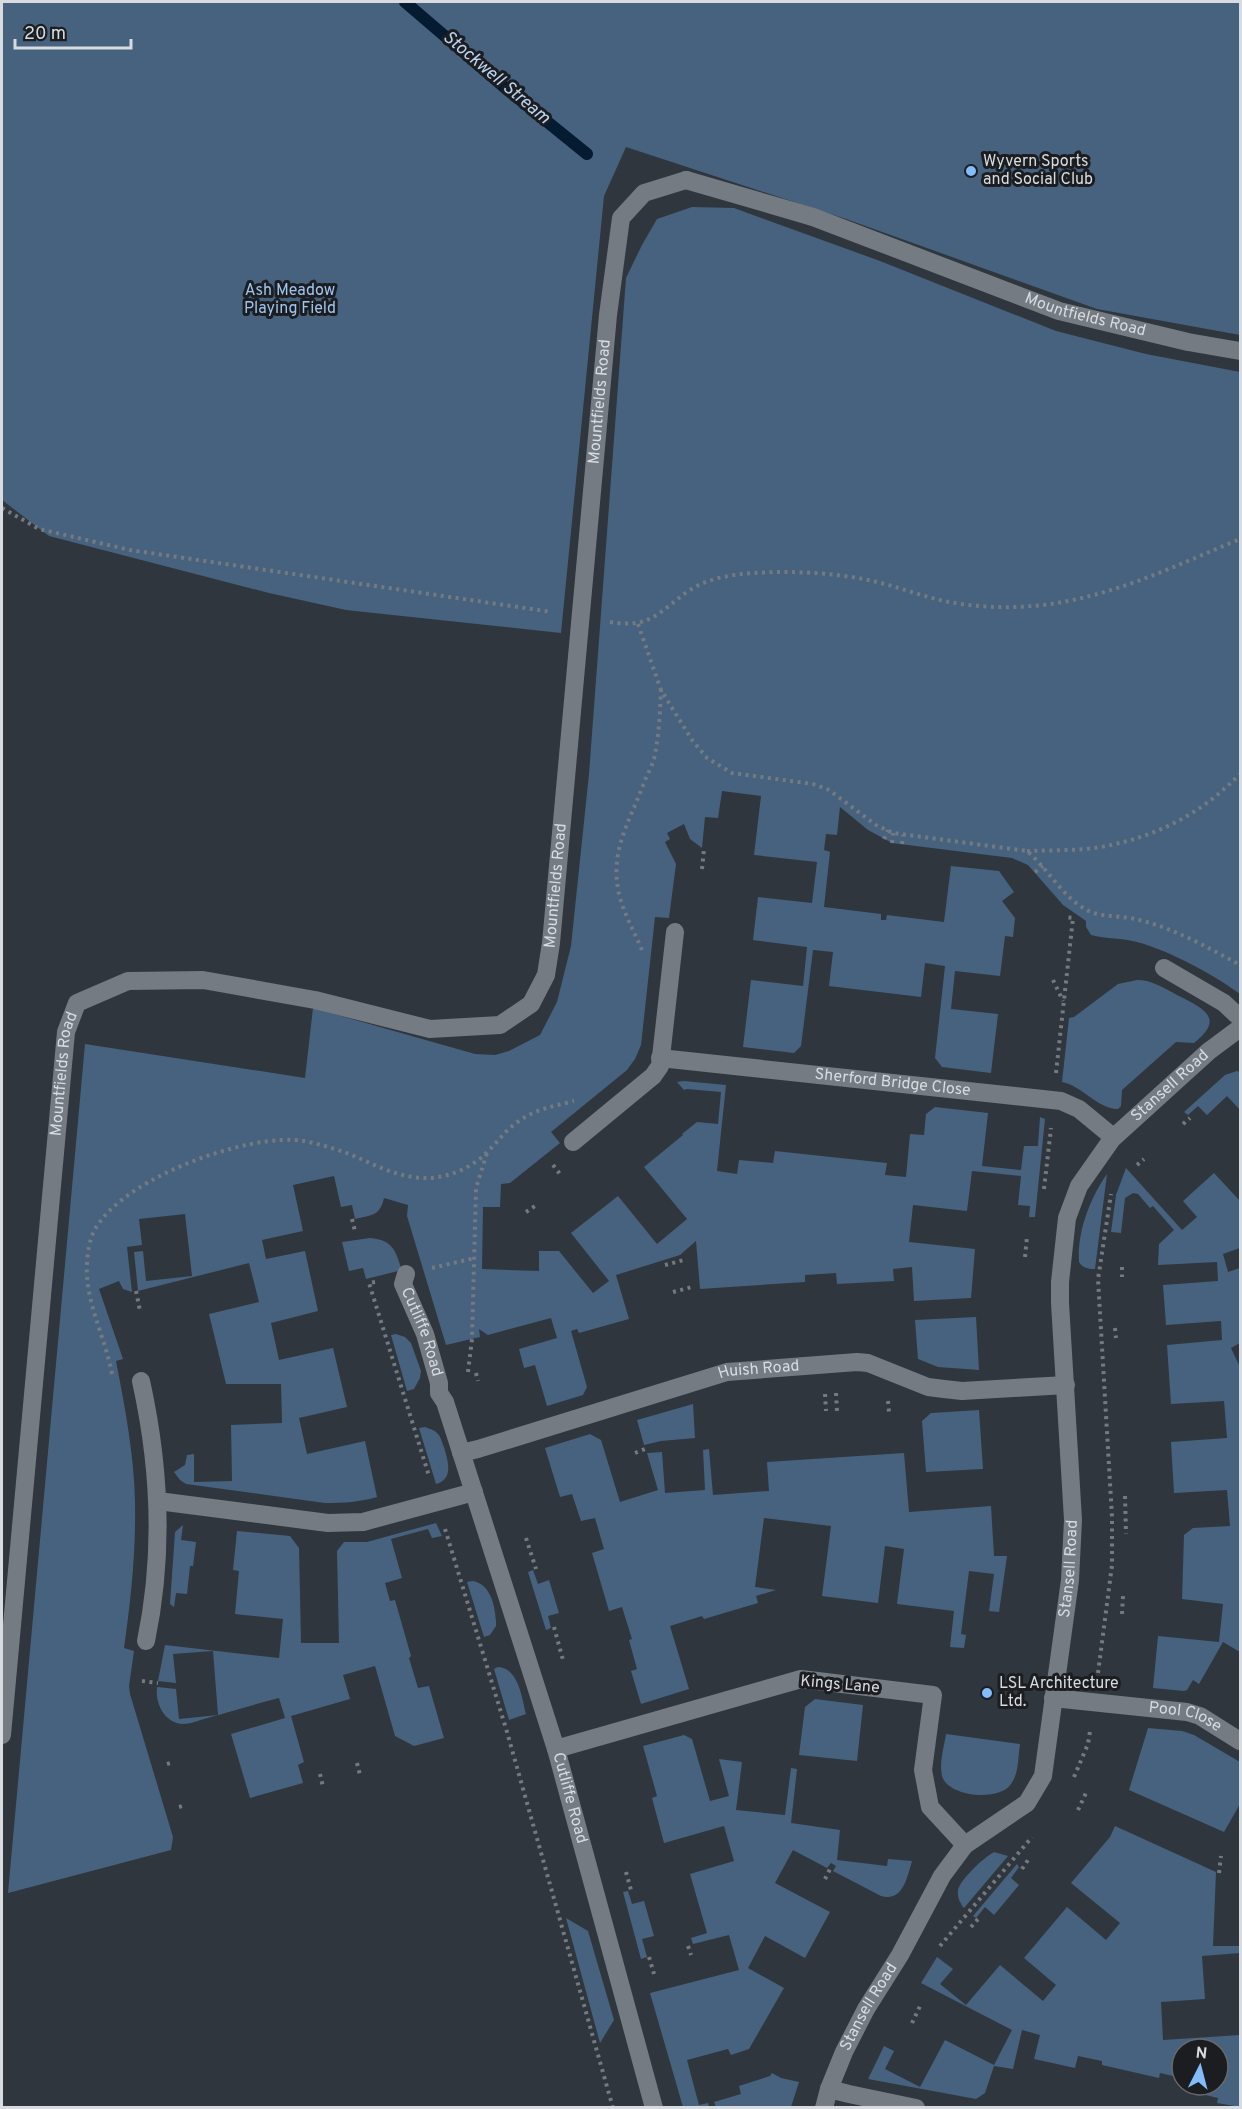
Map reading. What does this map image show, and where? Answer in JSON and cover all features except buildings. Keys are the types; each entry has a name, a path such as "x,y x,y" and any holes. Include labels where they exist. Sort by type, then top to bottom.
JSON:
{"street":[{"name":"Mountfields Road","path":"2,1735 66,1032 77,1003 128,981 202,980 315,1000 430,1029 500,1025 531,1004 546,975 551,943 608,315 621,218 644,193 686,180 813,217 1059,311 1188,342 1240,351"},
{"path":"573,1142 653,1076 660,1066 675,932"},
{"path":"1164,968 1224,1003 1240,1018"},
{"name":"Stansell Road","path":"824,2108 829,2088 844,2052 942,1876 964,1845 1027,1803 1043,1776 1070,1580 1073,1520 1060,1282 1067,1218 1079,1186 1113,1137 1209,1051 1240,1028"},
{"name":"Sherford Bridge Close","path":"660,1058 1061,1101 1079,1109 1113,1137"},
{"name":"Cutliffe Road","path":"406,1274 403,1284 426,1334 439,1383 439,1393 445,1402 556,1749 654,2108"},
{"name":"Huish Road","path":"460,1453 728,1372 857,1362 886,1368 928,1387 953,1390 1066,1385"},
{"path":"141,1381 151,1430 158,1501 157,1565 146,1641"},
{"path":"158,1501 328,1523 363,1521 474,1492"},
{"name":"Kings Lane","path":"556,1749 801,1679 933,1695 923,1770 930,1807 964,1845"},
{"name":"Pool Close","path":"1053,1698 1187,1712 1200,1716 1240,1741"},
{"path":"829,2088 916,2108"}],"path":[{"path":"2,508 39,529 130,550 617,623 638,624 661,614 692,589 718,578 761,573 818,574 864,580 936,600 960,604 985,607 1037,607 1076,600 1116,589 1240,539"},
{"path":"638,624 661,690 707,758 732,772 813,784 829,790 847,801 876,825 893,833 1026,851 1099,848 1144,837 1183,820 1223,792 1240,774"},
{"path":"644,955 626,917 619,894 617,870 619,844 627,820 641,795 654,760 661,690"},
{"path":"842,808 847,801"},
{"path":"884,839 888,830"},
{"path":"892,843 893,833"},
{"path":"902,844 903,835"},
{"path":"946,849 947,841"},
{"path":"955,850 957,843"},
{"path":"702,869 704,849"},
{"path":"1026,851 1043,866 1071,899 1088,911 1134,919 1169,929 1240,965"},
{"path":"1035,872 1043,866"},
{"path":"1053,980 1064,1001"},
{"path":"1053,1047 1059,1048"},
{"path":"141,1381 115,1385 109,1358 89,1296 86,1269 91,1240 102,1218 118,1201 159,1177 210,1155 242,1146 282,1140 303,1141 334,1149 396,1173 431,1178 471,1166 518,1121 537,1111 582,1098"},
{"path":"1183,1124 1190,1118"},
{"path":"471,1351 476,1188 487,1153"},
{"path":"1137,1165 1144,1159"},
{"path":"553,1165 560,1174"},
{"path":"526,1212 535,1206"},
{"path":"352,1219 355,1231"},
{"path":"1104,1234 1111,1234"},
{"path":"1025,1257 1027,1237"},
{"path":"369,1284 475,1258"},
{"path":"666,1265 684,1260"},
{"path":"1122,1267 1122,1277"},
{"path":"364,1279 369,1284 391,1365 423,1457 445,1538 476,1632 490,1686 498,1704 613,2108"},
{"path":"673,1292 692,1287"},
{"path":"136,1292 140,1311"},
{"path":"1115,1328 1116,1338"},
{"path":"476,1373 478,1381"},
{"path":"1104,1378 1110,1378"},
{"path":"635,1453 645,1449"},
{"path":"417,1458 423,1457"},
{"path":"1125,1496 1126,1534"},
{"path":"526,1538 536,1569"},
{"path":"457,1591 463,1590"},
{"path":"1122,1614 1123,1596"},
{"path":"554,1627 564,1660"},
{"path":"470,1634 476,1632"},
{"path":"1100,1658 1106,1659"},
{"path":"142,1681 158,1683"},
{"path":"493,1706 498,1704"},
{"path":"1088,1744 1094,1745"},
{"path":"167,1764 174,1762"},
{"path":"357,1763 360,1775"},
{"path":"320,1774 324,1787"},
{"path":"1078,1810 1086,1793"},
{"path":"179,1807 186,1805"},
{"path":"1219,1873 1221,1856"},
{"path":"1022,1869 1028,1860"},
{"path":"825,1879 830,1869"},
{"path":"626,1872 631,1890"},
{"path":"971,1927 978,1919"},
{"path":"688,1946 691,1955"},
{"path":"649,1957 654,1974"},
{"path":"912,2023 921,2004"}],"green space":[{"name":"Ash Meadow Playing Field","path":"2,2 1240,2 1240,335 1097,309 846,219 626,147 604,196 561,633 346,610 269,593 49,536 2,500"},
{"path":"692,207 734,208 880,261 1056,331 1146,354 1240,372 1240,994 1204,971 1163,951 1131,941 1091,935 1086,927 1086,921 1063,905 1028,865 1012,858 892,843 868,830 840,807 837,835 826,834 824,850 830,852 824,907 881,914 881,920 886,920 887,915 944,922 951,866 999,871 1014,892 1002,901 1015,918 1013,937 1005,936 1000,976 955,971 951,1009 998,1014 991,1073 942,1067 935,1058 945,966 925,963 921,997 829,986 833,952 813,950 801,1046 794,1053 743,1047 751,980 803,986 807,947 753,940 758,897 812,903 817,862 754,855 761,796 722,791 718,818 705,817 702,848 690,839 684,824 667,833 670,839 665,842 676,864 669,918 655,917 641,1045 635,1059 627,1070 551,1132 560,1143 510,1183 501,1184 500,1207 483,1207 482,1269 539,1271 539,1251 559,1251 593,1293 609,1281 571,1233 618,1196 657,1244 687,1219 644,1167 697,1122 718,1124 721,1092 684,1090 677,1082 684,1081 726,1085 717,1171 737,1174 739,1160 773,1163 775,1151 887,1163 885,1175 906,1177 910,1134 924,1135 926,1114 935,1107 988,1113 982,1166 1021,1170 1024,1146 1038,1146 1040,1117 1045,1119 1035,1217 1029,1217 1030,1206 1018,1205 1021,1176 972,1171 967,1211 913,1205 909,1242 975,1249 971,1298 914,1301 912,1267 893,1269 894,1281 837,1284 836,1273 805,1275 805,1282 700,1289 696,1241 680,1255 616,1275 629,1319 579,1333 577,1329 571,1331 587,1387 583,1395 547,1406 535,1365 524,1368 519,1349 557,1338 551,1318 488,1335 479,1329 480,1337 446,1345 407,1216 408,1205 384,1198 378,1212 355,1219 352,1205 341,1207 334,1176 293,1185 303,1231 262,1240 266,1259 305,1251 318,1311 271,1323 279,1360 333,1348 347,1407 299,1418 307,1454 365,1441 377,1497 352,1502 325,1503 186,1484 174,1472 185,1465 187,1455 194,1454 194,1482 232,1481 231,1425 282,1423 281,1384 226,1384 209,1314 259,1302 249,1263 138,1291 134,1252 143,1251 146,1281 192,1276 185,1214 139,1219 142,1245 127,1247 132,1292 123,1289 119,1281 99,1289 123,1359 116,1361 133,1466 134,1557 124,1648 134,1651 130,1694 173,1837 171,1850 8,1893 85,1044 305,1078 313,1008 475,1054 495,1055 509,1051 540,1035 557,1002 571,946 589,774 626,278 657,219"},
{"path":"1137,980 1158,985 1195,1004 1207,1014 1210,1020 1204,1034 1194,1043 1176,1042 1122,1090 1121,1106 1118,1109 1110,1108 1070,1084 1062,1082 1069,1018 1074,1017 1118,984"},
{"path":"1240,1072 1240,1110 1227,1096 1207,1115 1198,1106 1188,1115 1184,1112 1225,1075"},
{"path":"1126,1168 1182,1230 1197,1217 1183,1201 1214,1173 1240,1201 1240,1248 1223,1254 1228,1272 1240,1268 1240,1343 1231,1348 1240,1364 1240,1652 1223,1642 1199,1684 1193,1680 1184,1691 1153,1688 1158,1636 1219,1642 1223,1604 1182,1599 1184,1535 1193,1528 1230,1526 1227,1490 1174,1493 1171,1442 1227,1438 1224,1401 1171,1404 1167,1345 1222,1340 1221,1321 1166,1325 1163,1285 1218,1281 1217,1262 1158,1265 1159,1244 1174,1230 1153,1206 1150,1208 1138,1194 1133,1193 1125,1198 1121,1233 1111,1232 1116,1195"},
{"path":"1107,1174 1095,1269 1087,1268 1079,1262 1082,1227 1090,1204"},
{"path":"370,1238 384,1241 392,1247 402,1270 366,1279 363,1268 349,1271 342,1242"},
{"path":"976,1317 979,1370 938,1367 918,1359 915,1320"},
{"path":"391,1335 405,1337 411,1343 421,1371 414,1389 407,1391"},
{"path":"693,1404 695,1438 644,1445 637,1420"},
{"path":"979,1410 983,1469 926,1472 922,1421 931,1413"},
{"path":"425,1427 439,1435 447,1458 447,1474 442,1482 436,1484 419,1428"},
{"path":"590,1434 601,1440 620,1502 658,1490 647,1453 662,1452 665,1493 705,1490 703,1450 709,1449 713,1495 769,1491 767,1462 904,1453 909,1512 991,1506 994,1556 1007,1556 999,1612 989,1611 994,1574 969,1571 961,1634 966,1635 964,1648 950,1647 954,1611 897,1604 904,1549 885,1546 878,1603 822,1596 831,1526 764,1518 755,1587 776,1590 756,1596 758,1603 704,1619 702,1616 670,1626 689,1689 641,1704 631,1671 637,1669 629,1640 632,1639 622,1607 609,1611 592,1553 604,1549 595,1518 581,1521 572,1494 560,1497 545,1448"},
{"path":"436,1523 442,1536 432,1538 428,1529 391,1539 402,1578 385,1583 390,1601 395,1600 418,1688 429,1686 444,1738 414,1746 395,1736 375,1666 343,1675 350,1699 291,1716 304,1762 298,1765 303,1783 250,1798 231,1734 285,1718 279,1698 186,1724 176,1723 162,1711 157,1687 176,1689 179,1719 218,1715 213,1651 173,1654 176,1683 158,1681 165,1645 279,1658 283,1619 235,1614 239,1571 233,1570 237,1531 290,1536 299,1548 301,1643 339,1643 337,1551 344,1542 367,1542"},
{"path":"183,1525 181,1540 196,1542 193,1566 190,1566 187,1594 176,1593 174,1607 170,1604 175,1532"},
{"path":"533,1570 538,1584 549,1580 559,1613 548,1616 551,1628 546,1630 528,1572"},
{"path":"472,1581 487,1590 494,1608 496,1626 490,1635 484,1637 467,1582"},
{"path":"498,1667 505,1669 515,1678 526,1714 509,1720 494,1669"},
{"path":"815,1699 863,1705 857,1761 799,1755 805,1707"},
{"path":"1148,1728 1182,1731 1194,1735 1240,1762 1240,1804 1224,1832 1129,1790"},
{"path":"946,1734 1020,1744 1014,1780 1005,1790 985,1795 963,1793 954,1789 946,1783 942,1776 942,1755"},
{"path":"684,1735 692,1739 710,1801 729,1796 719,1759 742,1762 736,1810 785,1815 791,1768 797,1769 791,1823 840,1830 837,1860 887,1866 888,1859 912,1861 903,1887 899,1892 888,1897 881,1896 833,1871 836,1866 831,1863 827,1868 793,1850 775,1883 830,1912 805,1958 765,1936 748,1968 784,1988 749,2049 731,2055 728,2049 687,2060 699,2105 708,2103 709,2107 683,2107 650,1993 739,1970 729,1935 693,1944 691,1938 707,1933 690,1874 734,1861 724,1826 664,1843 652,1798 657,1796 643,1746"},
{"path":"1115,1826 1216,1872 1213,1946 1240,1946 1240,1953 1202,1956 1205,1999 1161,2002 1163,2040 1170,2040 1170,2075 1160,2073 1159,2078 1102,2065 1102,2061 1078,2056 1075,2068 1034,2059 1040,2035 1022,2030 1013,2069 994,2066 985,2093 976,2099 868,2079 884,2046 894,2051 885,2069 920,2087 945,2040 994,2065 1012,2030 921,1983 937,1957 953,1969 940,1984 966,2005 1000,1965 1043,2001 1056,1985 1024,1958 1067,1907 1106,1940 1120,1923 1071,1883 1110,1837"},
{"path":"994,1852 1008,1856 964,1908 958,1897 960,1886 973,1869"},
{"path":"1017,1864 1019,1867 1011,1878 1019,1885 994,1915 985,1907 976,1918 973,1916"},
{"path":"628,1891 632,1904 644,1901 654,1936 642,1939 647,1957 641,1959 623,1892"},
{"path":"566,1918 588,1931 614,2020 600,2043"},
{"path":"1240,2035 1240,2107 1217,2103 1218,2098 1214,2097 1230,2097 1230,2037 1209,2037"},
{"path":"772,2073 781,2078 799,2082 791,2107 716,2107 714,2102 741,2094 739,2086 770,2076"}],"waterway":[{"name":"Stockwell Stream","path":"405,2 587,154"}],"place":[{"name":"Wyvern Sports and Social Club","path":"971,171"},
{"name":"LSL Architecture Ltd.","path":"987,1693"}]}
